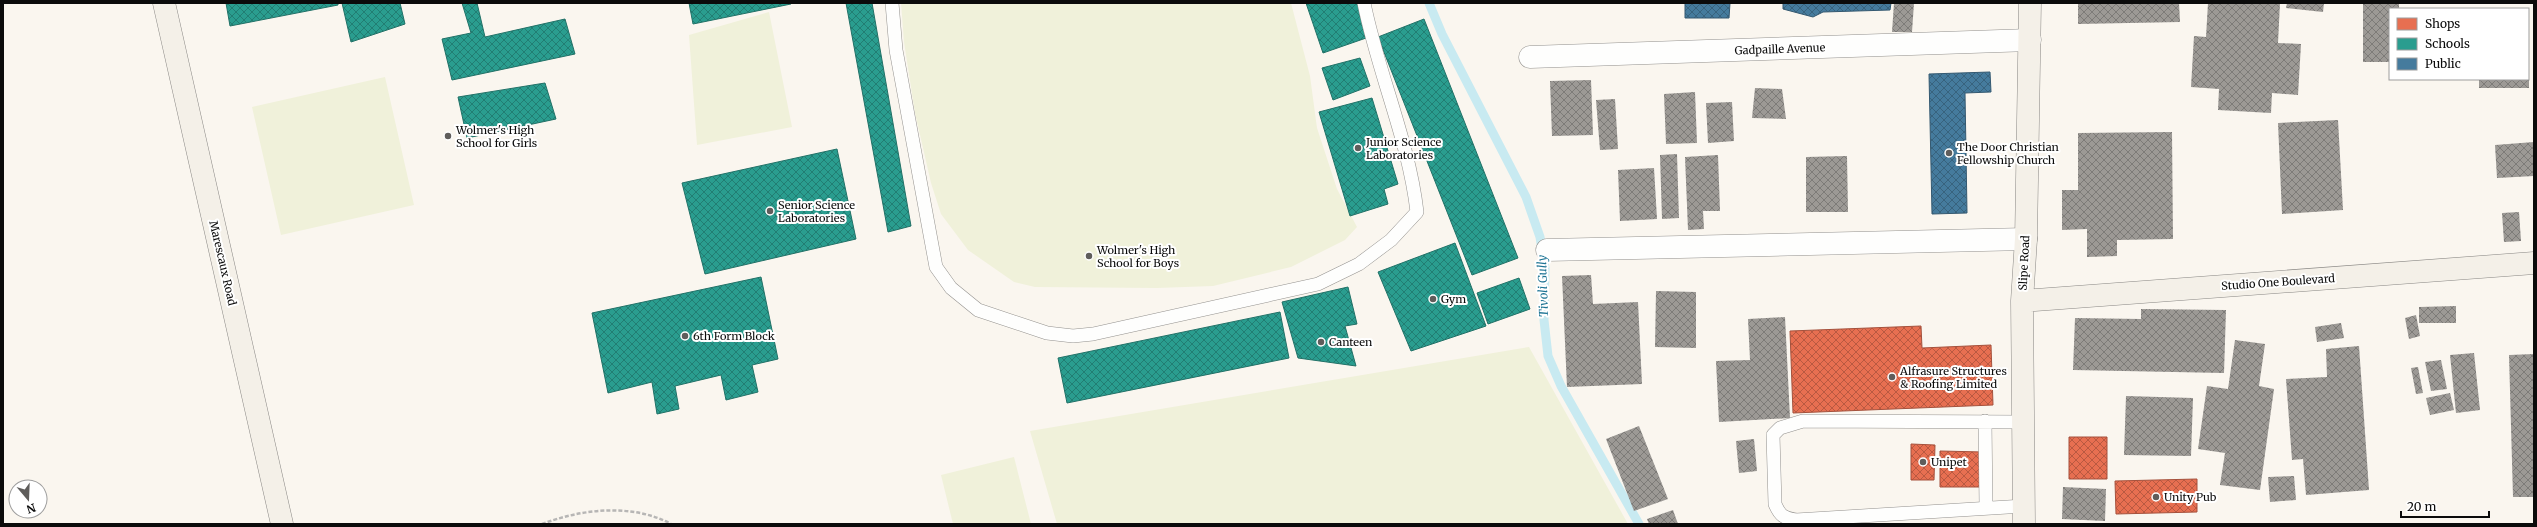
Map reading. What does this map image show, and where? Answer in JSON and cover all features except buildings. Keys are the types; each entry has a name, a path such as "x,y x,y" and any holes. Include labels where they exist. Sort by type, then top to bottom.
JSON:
{"main road":[{"name":"Marescaux Road","path":"164,3 282,524"},
{"name":"Slipe Road","path":"2024,515 2022,301 2026,239 2030,3"},
{"name":"Studio One Boulevard","path":"2022,301 2534,263"}],"street":[{"name":"Gadpaille Avenue","path":"1530,57 2030,40"},
{"path":"1547,250 2026,239"}],"lane":[{"path":"892,3 896,50 936,267 951,288 978,310 1047,333 1073,336 1093,334 1318,284 1360,264 1391,240 1417,212 1414,183 1371,39 1364,3"},
{"path":"2023,422 1803,422 1780,428 1773,435 1776,504 1779,514 1786,518 1796,520 1986,507 2024,515"},
{"path":"1985,422 1986,507"}],"path":[{"path":"542,524 598,511 627,511 663,520 671,524"}],"green space":[{"path":"901,3 1291,3 1310,76 1317,128 1337,189 1357,227 1345,240 1291,267 1213,286 1157,288 1035,287 1014,282 968,250 941,214 931,183 915,113 904,42"},
{"path":"769,12 792,127 697,145 689,35"},
{"path":"385,77 414,205 281,235 252,107"},
{"path":"1529,347 1628,524 1057,524 1030,431"},
{"path":"1014,457 1031,524 953,524 941,475"}],"waterway":[{"name":"Tivoli Gully","path":"1429,3 1442,34 1526,197 1540,237 1545,268 1544,320 1548,356 1561,386 1639,524"}],"place":[{"name":"Wolmer's High School for Girls","path":"448,136"},
{"name":"Junior Science Laboratories","path":"1358,148"},
{"name":"The Door Christian Fellowship Church","path":"1949,153"},
{"name":"Senior Science Laboratories","path":"770,211"},
{"name":"Wolmer's High School for Boys","path":"1089,256"},
{"name":"Gym","path":"1433,299"},
{"name":"6th Form Block","path":"685,336"},
{"name":"Canteen","path":"1321,342"},
{"name":"Alfrasure Structures & Roofing Limited","path":"1892,377"},
{"name":"Unipet","path":"1923,462"},
{"name":"Unity Pub","path":"2156,497"}]}
